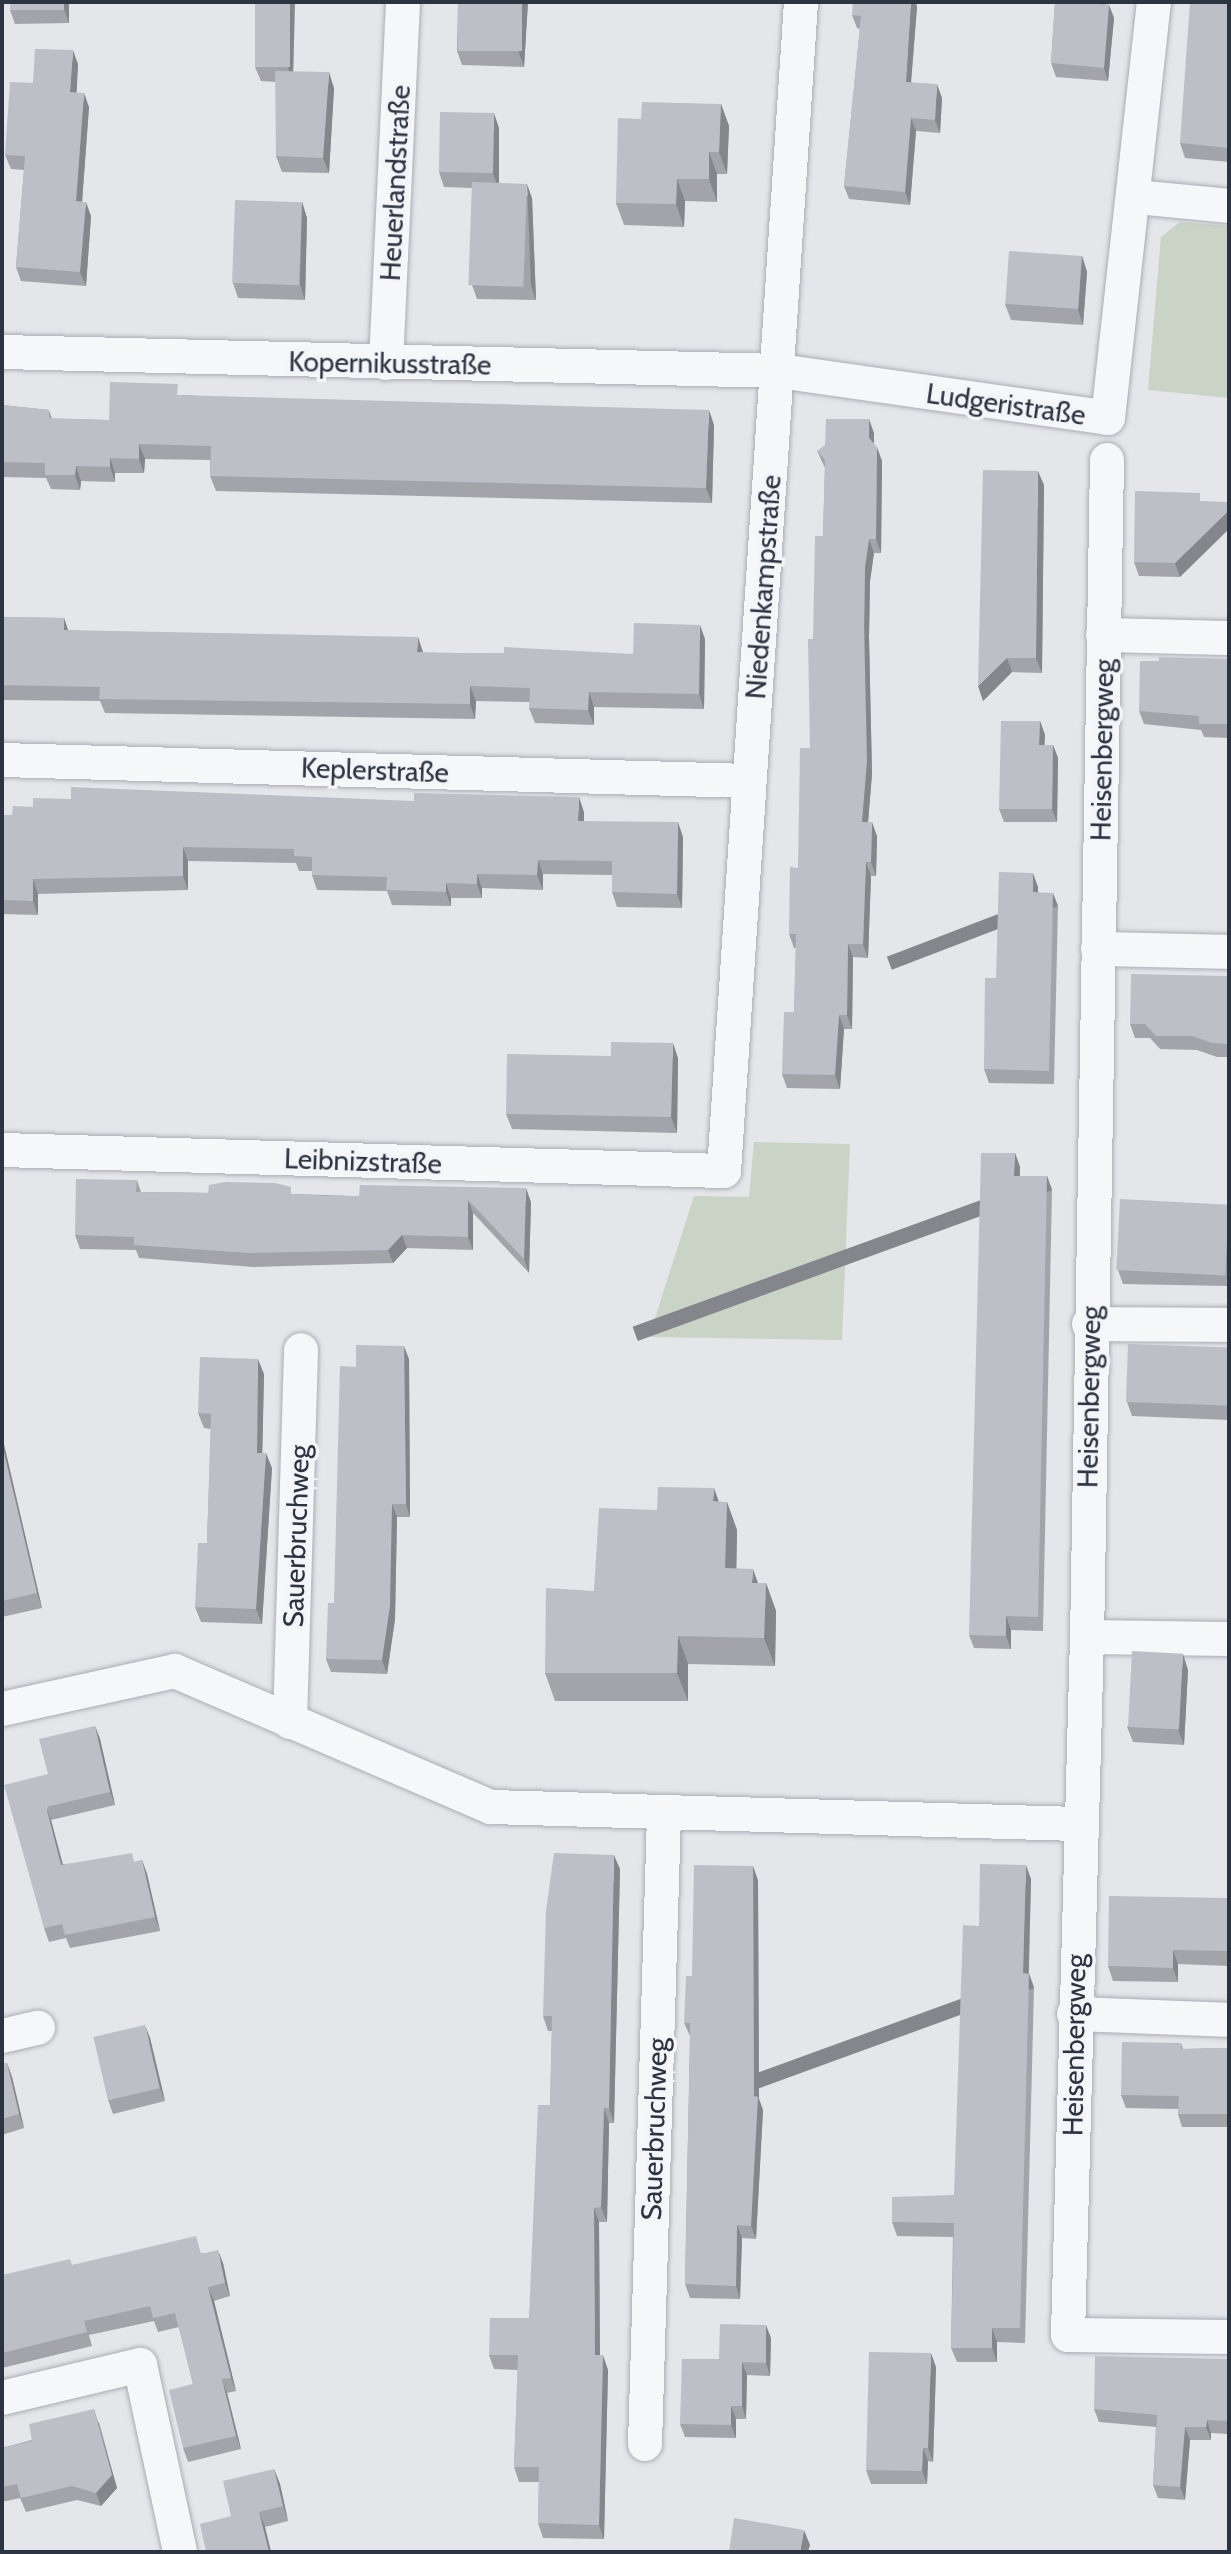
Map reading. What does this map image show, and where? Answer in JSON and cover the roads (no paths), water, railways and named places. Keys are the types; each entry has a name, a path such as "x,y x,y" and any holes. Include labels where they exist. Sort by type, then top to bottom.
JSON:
{"street":[{"name":"Heuerlandstraße","path":"386,363 403,2"},
{"name":"Niedenkampstraße","path":"724,1171 801,2"},
{"name":"Ludgeristraße","path":"779,371 1108,418 1136,197 1154,2"},
{"path":"1136,197 1229,206"},
{"name":"Kopernikusstraße","path":"2,352 779,371"},
{"name":"Heisenbergweg","path":"1107,460 1089,1324 1087,1637 1079,1824 1068,2335 1229,2337"},
{"path":"1103,635 1229,638"},
{"name":"Keplerstraße","path":"2,760 748,781"},
{"path":"1098,949 1229,952"},
{"name":"Leibnizstraße","path":"2,1150 724,1171"},
{"path":"1089,1324 1229,1325"},
{"name":"Sauerbruchweg","path":"290,1722 301,1350"},
{"path":"1087,1637 1229,1639"},
{"path":"2,1709 175,1671 491,1807 664,1815 1079,1824"},
{"name":"Sauerbruchweg","path":"645,2444 664,1815"},
{"path":"1074,2014 1229,2020"},
{"path":"2,2036 38,2028"},
{"path":"2,2398 140,2365 180,2552"}]}
